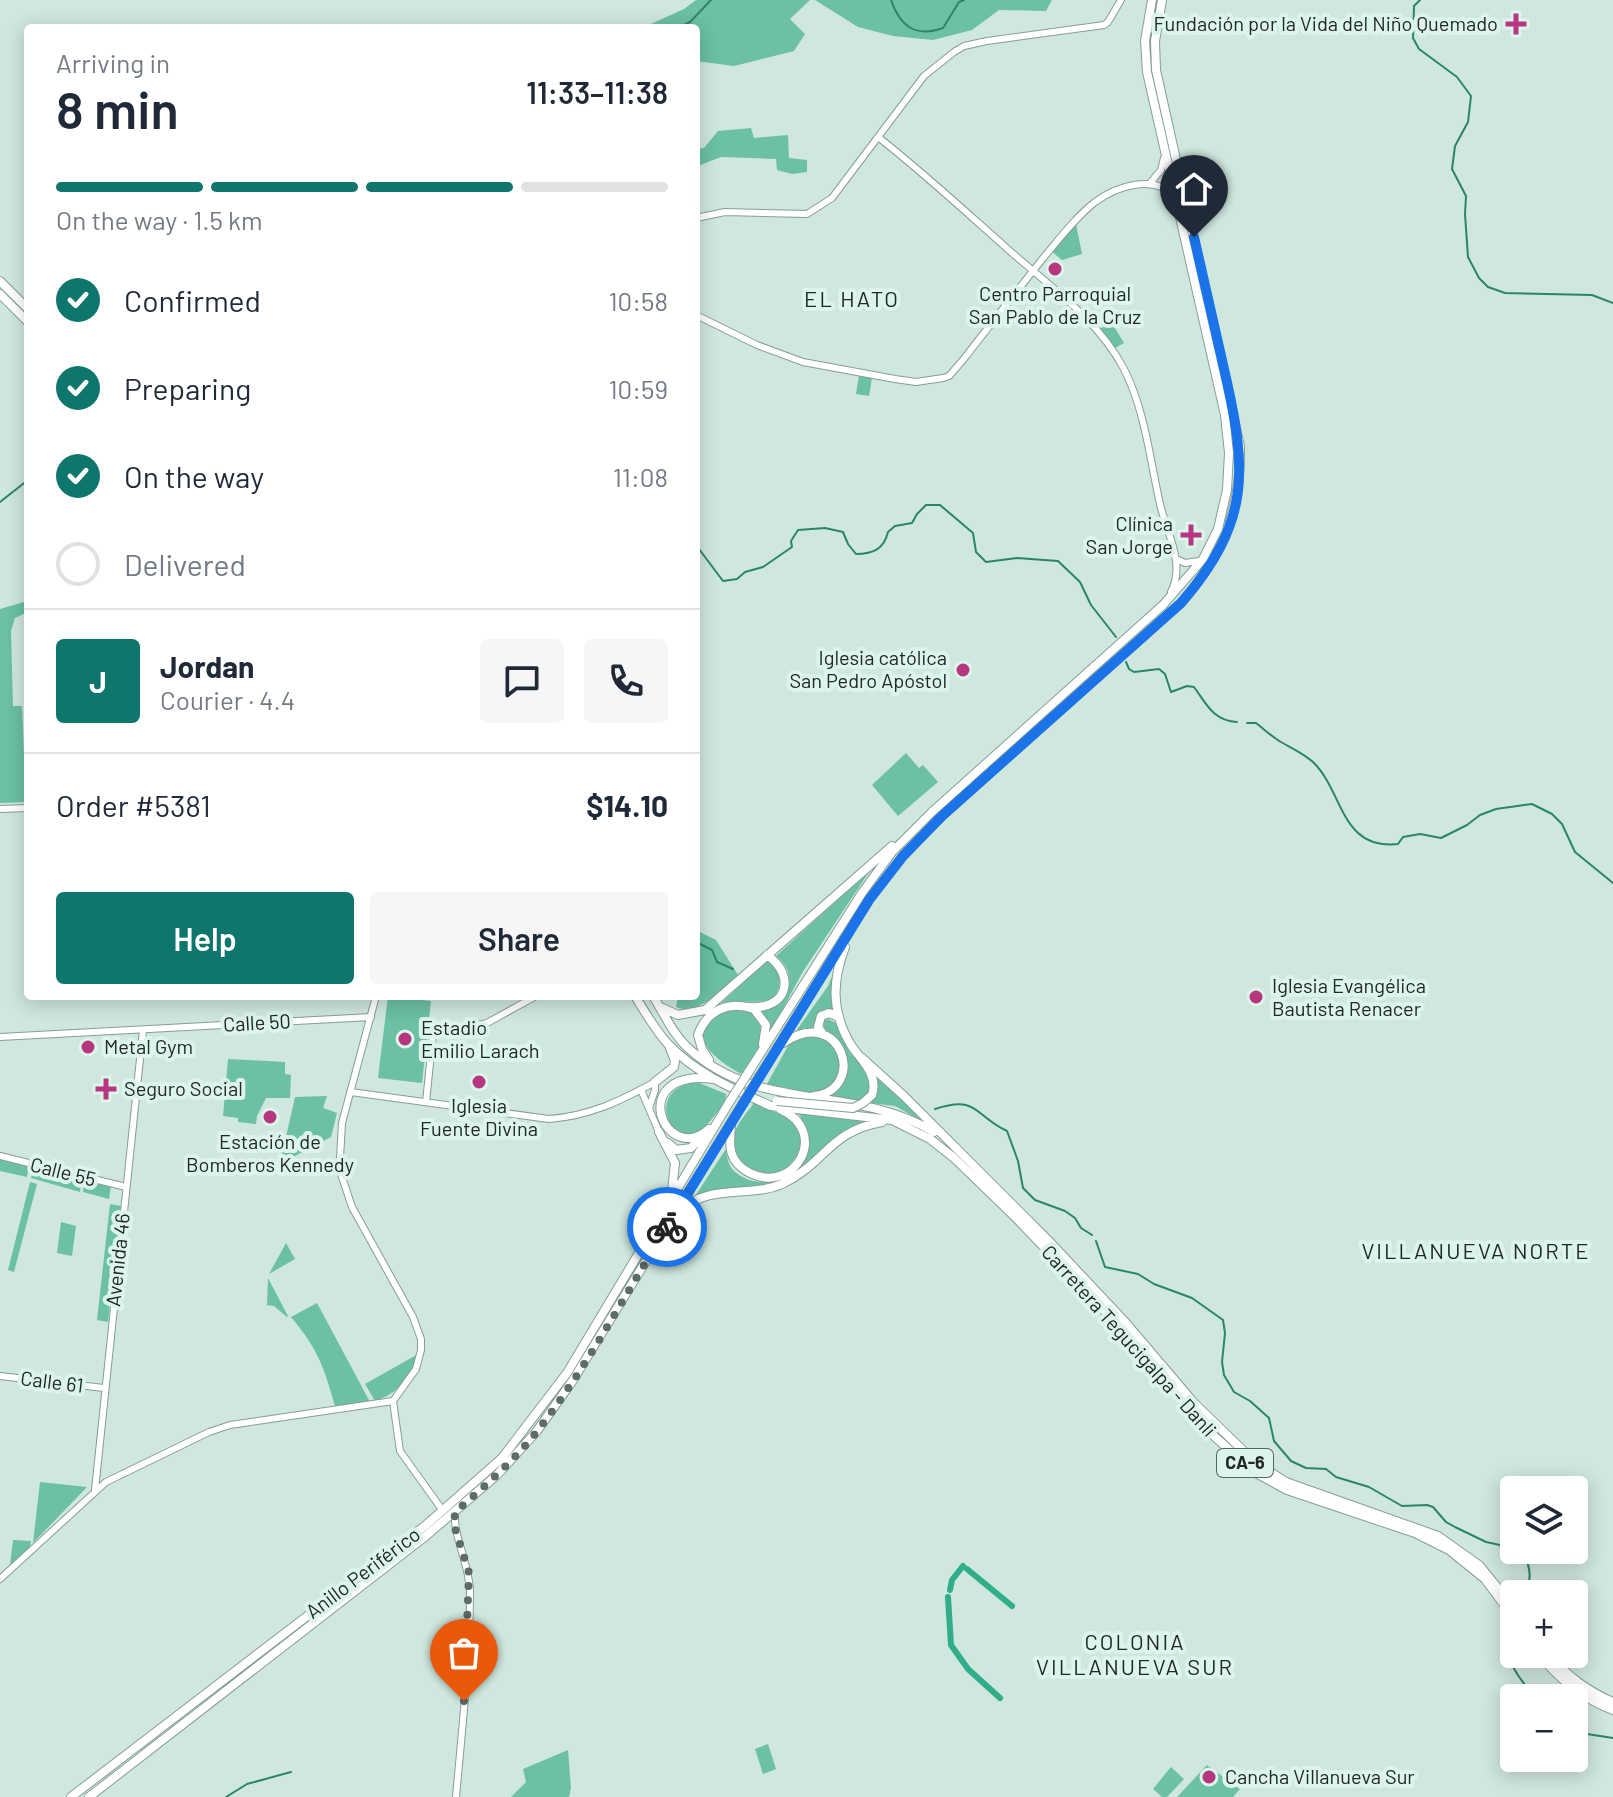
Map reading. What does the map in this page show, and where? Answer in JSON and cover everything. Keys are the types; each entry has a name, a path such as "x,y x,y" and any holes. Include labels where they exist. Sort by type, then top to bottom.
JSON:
{"highway":[{"name":"Anillo Periférico","path":"71,1797 443,1511 502,1458 567,1373 717,1119 862,893 892,852 932,812 1163,605 1203,559 1224,509 1229,453 1225,415 1147,72 1145,41 1152,0"},
{"name":"Anillo Periférico","path":"89,1797 443,1523 497,1475 537,1431 573,1380 869,900 903,856 942,816 1181,603 1206,572 1228,530 1237,496 1240,446 1156,70 1155,41 1162,0"},
{"path":"0,281 24,305"},
{"path":"0,294 24,318"},
{"path":"660,1007 678,1015 705,1010 932,812"},
{"path":"668,1044 716,1080 755,1099 853,1108 863,1103 872,1095 873,1082 862,1058 851,1045 836,1001 835,975 852,928"},
{"path":"722,1071 702,1049 698,1035 708,1017 726,1006 772,1005 779,999 785,981 780,967 767,955"},
{"path":"638,1000 673,1053 674,1067 655,1082"},
{"name":"CA-6","path":"656,1000 686,1046 736,1080 761,1089 883,1109 945,1138"},
{"path":"749,1007 761,1016 766,1025 766,1037 758,1059"},
{"path":"802,1097 822,1095 831,1090 841,1077 843,1054 818,1027 821,1016 833,1013 840,1018"},
{"path":"779,1046 802,1033 823,1034"},
{"name":"Carretera Tegucigalpa - Danli","path":"862,1058 1048,1240 1126,1323 1195,1404 1256,1463 1286,1482 1422,1528 1453,1544 1486,1572 1500,1590"},
{"path":"705,1133 692,1137 679,1136 670,1131 660,1116 660,1103 663,1095 677,1083 688,1079 716,1080"},
{"path":"731,1122 729,1147 732,1159 757,1176 782,1175 797,1165 802,1157 805,1135 803,1127 792,1115 774,1103"},
{"name":"CA-6","path":"774,1103 892,1120"},
{"path":"659,1132 672,1148 682,1151 691,1148 717,1119"},
{"path":"670,1223 686,1206 705,1196 779,1185 800,1174 846,1133 858,1127 892,1120"},
{"name":"Carretera Tegucigalpa - Danli","path":"892,1120 920,1133 953,1157 1016,1218 1092,1297 1214,1436 1250,1468 1287,1490 1415,1533 1449,1550 1485,1579 1500,1599"},
{"path":"659,1132 675,1163 675,1181 670,1200"},
{"path":"1551,1668 1589,1698 1613,1710"},
{"path":"1561,1668 1581,1684 1613,1702"}],"street":[{"path":"700,217 725,212 807,214 832,198 924,76 954,52 964,46 987,41 1104,25 1121,0"},
{"path":"878,137 1097,329 1125,370 1176,558 1176,582 1163,605"},
{"path":"1151,182 1161,170 1163,147"},
{"path":"700,317 757,345 803,362 895,379 930,381 949,376 1057,241 1096,201 1115,191 1151,182 1164,187 1174,197"},
{"path":"1176,558 1191,564 1203,559"},
{"path":"0,809 24,808"},
{"path":"375,1000 342,1123 341,1172 346,1191 413,1317 421,1339 416,1369 393,1401 400,1451 443,1511"},
{"path":"426,1102 432,1038 439,1031 474,1027 493,1021 529,1000"},
{"name":"Calle 50","path":"0,1037 371,1017"},
{"name":"Avenida 46","path":"95,1490 143,1030"},
{"path":"351,1092 549,1119 590,1113 655,1082 649,1108"},
{"path":"641,1090 659,1132"},
{"path":"623,1099 637,1100 649,1108"},
{"name":"Calle 55","path":"0,1156 126,1187"},
{"name":"Calle 61","path":"0,1376 104,1388"},
{"path":"0,1579 106,1482 209,1432 230,1425 393,1401"},
{"path":"455,1512 454,1525 468,1564 470,1591 456,1797"},
{"path":"443,1523 454,1525"}],"green space":[{"path":"696,0 810,0 790,19 805,34 794,51 734,66 700,62 700,24 651,24"},
{"path":"815,0 1052,0 1046,11 999,10 972,30 933,40 893,36 858,27"},
{"path":"751,128 754,138 788,135 789,158 807,160 807,172 792,174 777,170 776,159 721,157 700,165 700,148 704,148 718,131"},
{"path":"1076,224 1082,254 1062,260 1050,250"},
{"path":"1112,323 1124,343 1112,350 1097,330"},
{"path":"859,375 872,378 869,396 856,394"},
{"path":"24,602 24,614 15,618 11,631 13,706 22,706 24,802 0,803 0,609"},
{"path":"906,753 919,768 923,765 938,782 898,816 872,785"},
{"path":"871,869 802,973 769,1035 768,1020 759,1010 784,996 789,981 784,964 776,956"},
{"path":"700,932 716,940 738,975 702,1005 685,1009 676,1007 677,1000 700,1000"},
{"path":"767,961 779,979 772,999 721,1003"},
{"path":"835,969 834,1010 820,1011 815,1022 817,1031 805,1028 796,1031 828,986"},
{"name":"Estadio Emilio Larach","path":"388,1000 431,1001 422,1083 378,1078"},
{"path":"733,1008 752,1011 762,1037 741,1074 709,1050 702,1032 716,1016"},
{"path":"828,1019 836,1023 850,1053 870,1074 872,1086 864,1101 822,1097 842,1084 847,1067 845,1053 824,1029 824,1021"},
{"path":"816,1034 832,1044 839,1057 839,1070 834,1083 822,1091 808,1093 767,1084 788,1046 796,1039"},
{"path":"228,1059 285,1062 285,1074 291,1075 290,1098 266,1098 256,1124 223,1116"},
{"path":"875,1071 926,1123 895,1106 871,1103 878,1091"},
{"path":"697,1082 726,1094 726,1098 721,1108 698,1132 686,1134 676,1130 666,1109 669,1097 679,1087"},
{"path":"327,1096 323,1108 337,1113 331,1137 280,1164 295,1097"},
{"path":"754,1103 791,1119 803,1137 796,1156 786,1168 773,1174 760,1174 748,1169 733,1149 735,1131"},
{"path":"798,1113 870,1121 840,1134 788,1178 766,1185 695,1196 726,1149 733,1170 749,1180 779,1180 792,1172 802,1162 807,1148 806,1131"},
{"path":"0,1158 29,1165 27,1177 0,1171"},
{"path":"34,1166 82,1178 80,1192 31,1178"},
{"path":"85,1179 111,1185 109,1199 83,1192"},
{"path":"30,1182 37,1184 14,1272 8,1270"},
{"path":"110,1204 121,1206 108,1322 97,1320"},
{"path":"61,1222 76,1226 72,1256 57,1253"},
{"path":"286,1243 295,1259 269,1274"},
{"path":"268,1278 287,1317 274,1306 267,1305"},
{"path":"317,1303 370,1402 335,1406 319,1359 291,1317"},
{"path":"420,1353 404,1383 375,1401 365,1384"},
{"path":"40,1482 87,1487 33,1543"},
{"path":"13,1540 31,1541 30,1547 10,1565"},
{"path":"768,1744 776,1769 763,1774 755,1749"},
{"path":"568,1750 569,1797 511,1797 526,1782 523,1769"},
{"name":"Cancha Villanueva Sur","path":"1207,1765 1240,1789 1233,1797 1177,1797"},
{"path":"1171,1767 1184,1779 1167,1797 1162,1797 1153,1789"}],"waterway":[{"path":"686,24 711,0"},
{"path":"891,0 904,23 924,32 943,28 959,2 964,0"},
{"path":"1420,0 1414,6 1413,38 1419,49 1457,77 1471,96 1468,122 1455,146 1452,169 1466,196 1468,257 1479,278 1488,287 1505,293 1592,295 1613,303"},
{"path":"0,502 24,483"},
{"path":"700,550 723,581 737,579 745,572 763,567 792,547 791,541 798,530 825,528 843,532 856,554 868,553 881,546 895,526 912,523 926,505 940,505 973,533 976,552 986,562 1017,558 1058,561 1080,582 1091,605 1116,637"},
{"path":"1126,662 1134,672 1159,669 1165,674 1171,692 1187,686 1194,687 1216,715 1237,722"},
{"path":"1247,723 1256,723 1313,762 1323,774 1345,816 1365,838 1379,843 1398,844 1403,837 1420,834 1441,838 1496,809 1532,804 1552,814 1562,824 1575,852 1613,883"},
{"path":"700,944 712,950 717,962 733,969"},
{"path":"935,1109 949,1105 968,1106 1007,1131 1018,1161 1023,1188 1035,1200 1065,1211 1092,1235"},
{"path":"1096,1241 1105,1267 1138,1274 1154,1284 1192,1298 1223,1320 1224,1375 1234,1392 1269,1418 1274,1441 1291,1461 1306,1468 1326,1469 1336,1477 1369,1487 1402,1506 1433,1507 1446,1522 1486,1542 1500,1545"},
{"path":"1527,1564 1529,1580"},
{"path":"950,1590 952,1580 963,1566"},
{"path":"967,1569 1012,1606"},
{"path":"948,1597 951,1645 968,1669 1000,1698"},
{"path":"1513,1668 1525,1684"},
{"path":"1588,1734 1613,1738"},
{"path":"226,1797 247,1784 291,1772"}],"way so far":[{"path":"464,1701 470,1591 468,1564 454,1525 455,1512 497,1475 537,1431 573,1380 667,1227"}],"place":[{"name":"Fundación por la Vida del Niño Quemado","path":"1516,24"},
{"name":"Centro Parroquial San Pablo de la Cruz","path":"1055,269"},
{"name":"Clínica San Jorge","path":"1191,535"},
{"name":"Iglesia católica San Pedro Apóstol","path":"963,670"},
{"name":"Iglesia Evangélica Bautista Renacer","path":"1256,997"},
{"name":"Estadio Emilio Larach","path":"405,1039"},
{"name":"Metal Gym","path":"88,1047"},
{"name":"Iglesia Fuente Divina","path":"479,1082"},
{"name":"Seguro Social","path":"106,1089"},
{"name":"Estación de Bomberos Kennedy","path":"270,1117"},
{"name":"Cancha Villanueva Sur","path":"1209,1777"}],"district":[{"name":"EL HATO","path":"852,299"},
{"name":"VILLANUEVA NORTE","path":"1476,1251"},
{"name":"COLONIA VILLANUEVA SUR","path":"1135,1654"}],"route":[{"path":"667,1227 869,900 903,856 942,816 1181,603 1201,580 1218,552 1228,530 1237,496 1240,446 1194,237"}]}
